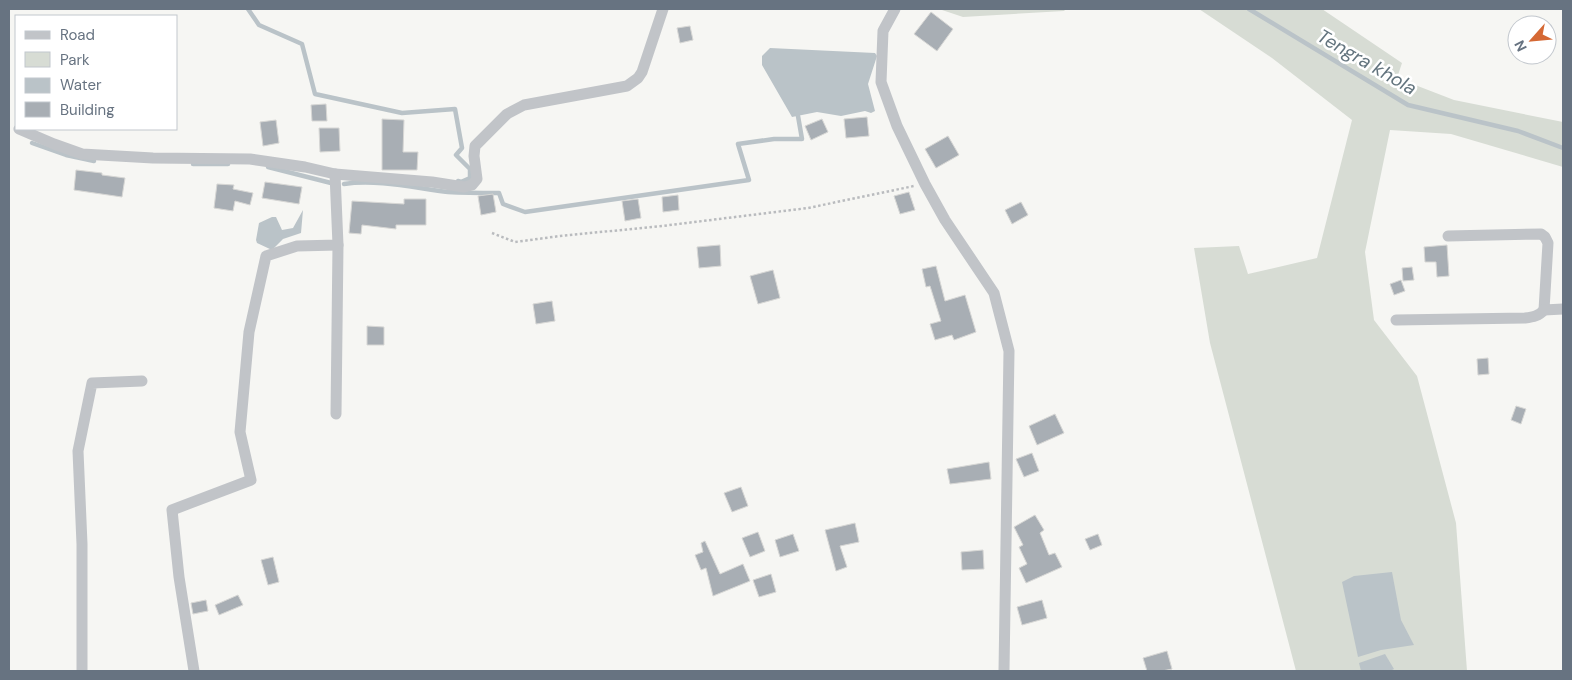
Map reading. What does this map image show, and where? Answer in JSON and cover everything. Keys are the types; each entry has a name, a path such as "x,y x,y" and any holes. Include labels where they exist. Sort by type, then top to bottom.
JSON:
{"street":[{"path":"22,130 82,154 153,158 250,159 305,167 335,174 432,182 459,187 472,185 477,175 474,156 475,146 507,114 524,104 627,86 638,78 663,9"},
{"path":"894,9 883,31 881,82 897,126 925,184 945,220 994,293 1009,351 1004,671"},
{"path":"335,174 338,244 336,414"},
{"path":"1448,236 1541,234 1546,237 1548,243 1544,310"},
{"path":"194,671 179,577 172,510 251,480 240,432 249,332 266,256 297,246 338,244"},
{"path":"1396,320 1525,318 1534,317 1544,310 1563,309"},
{"path":"82,671 82,544 78,451 92,384 142,381"}],"path":[{"path":"492,233 514,242 662,226 808,208 925,184"}],"green space":[{"path":"939,9 1066,9 1064,11 963,17"},
{"path":"1199,9 1322,9 1402,63 1397,78 1454,100 1563,122 1563,167 1451,134 1390,130 1365,252 1374,320 1417,376 1456,523 1467,671 1296,671 1210,343 1194,248 1239,246 1248,274 1317,258 1352,120 1272,58"}],"water":[{"path":"770,48 875,53 877,56 868,84 875,111 841,116 817,112 792,117 762,65 762,56"},
{"path":"303,210 301,233 283,239 272,250 257,243 259,223 276,217 282,230 293,228"},
{"path":"1392,572 1401,620 1414,645 1381,650 1358,657 1342,582 1354,576"},
{"path":"1385,654 1394,669 1390,671 1361,671 1359,663"}],"building":[{"path":"931,12 953,29 937,51 914,34"},
{"path":"690,26 693,40 680,43 677,28"},
{"path":"326,104 327,121 312,121 311,105"},
{"path":"867,117 869,136 846,138 844,119"},
{"path":"382,119 404,120 403,152 418,152 417,170 382,170"},
{"path":"822,119 828,132 811,140 805,126"},
{"path":"276,120 279,143 263,146 260,122"},
{"path":"319,128 339,128 340,151 320,152"},
{"path":"948,136 959,155 936,168 925,149"},
{"path":"76,170 125,178 122,197 74,190"},
{"path":"265,182 302,187 299,204 262,198"},
{"path":"217,184 234,185 233,189 253,193 250,205 235,201 233,211 214,208"},
{"path":"909,192 915,210 900,214 894,196"},
{"path":"493,194 496,212 481,215 478,196"},
{"path":"678,195 679,210 663,212 662,197"},
{"path":"404,199 426,199 426,225 396,225 396,229 362,225 361,234 349,233 352,201 404,204"},
{"path":"638,199 641,218 625,221 622,201"},
{"path":"1021,202 1028,215 1012,224 1005,210"},
{"path":"720,245 721,266 699,268 697,247"},
{"path":"1447,245 1449,276 1437,277 1436,262 1425,262 1424,247"},
{"path":"936,266 945,301 965,295 976,332 954,340 952,335 935,340 930,324 941,321 930,286 926,287 922,269"},
{"path":"1412,267 1414,280 1403,281 1402,268"},
{"path":"773,270 780,298 758,304 750,276"},
{"path":"1401,280 1405,291 1394,295 1390,284"},
{"path":"552,301 555,321 536,324 533,304"},
{"path":"367,326 384,327 384,345 367,345"},
{"path":"1488,358 1489,374 1478,375 1477,359"},
{"path":"1516,406 1526,409 1521,424 1511,420"},
{"path":"1055,414 1064,433 1037,445 1029,426"},
{"path":"1032,453 1039,471 1024,477 1016,459"},
{"path":"989,462 991,479 950,484 947,469"},
{"path":"741,487 748,506 732,512 724,493"},
{"path":"1035,515 1044,530 1040,533 1049,555 1055,553 1062,567 1026,583 1019,568 1027,564 1019,547 1023,545 1014,527"},
{"path":"855,523 859,542 840,546 847,567 836,571 825,530"},
{"path":"758,532 765,551 750,557 742,538"},
{"path":"793,534 799,551 780,557 775,540"},
{"path":"1098,534 1102,545 1090,550 1085,539"},
{"path":"705,541 720,574 743,564 750,581 713,596 706,568 701,570 695,555 703,552 701,543"},
{"path":"983,550 984,569 962,570 961,552"},
{"path":"273,557 279,582 268,585 261,560"},
{"path":"771,574 776,592 759,597 753,580"},
{"path":"238,595 243,605 219,615 215,605"},
{"path":"206,600 208,611 193,614 191,603"},
{"path":"1042,600 1047,618 1022,625 1017,607"},
{"path":"1167,651 1172,669 1147,671 1143,658"}],"waterway":[{"path":"248,9 259,25 302,44 315,94 402,113 455,109 462,148 456,155 470,169 470,178 461,182 458,181"},
{"name":"Tengra khola","path":"1249,9 1408,105 1518,131 1563,148"},
{"path":"344,184 383,183 448,192 499,193 503,204 525,212 749,180 738,144 774,139 802,139 798,116"},
{"path":"32,143 66,155 94,161"},
{"path":"193,164 228,164"},
{"path":"268,167 331,183"}]}
